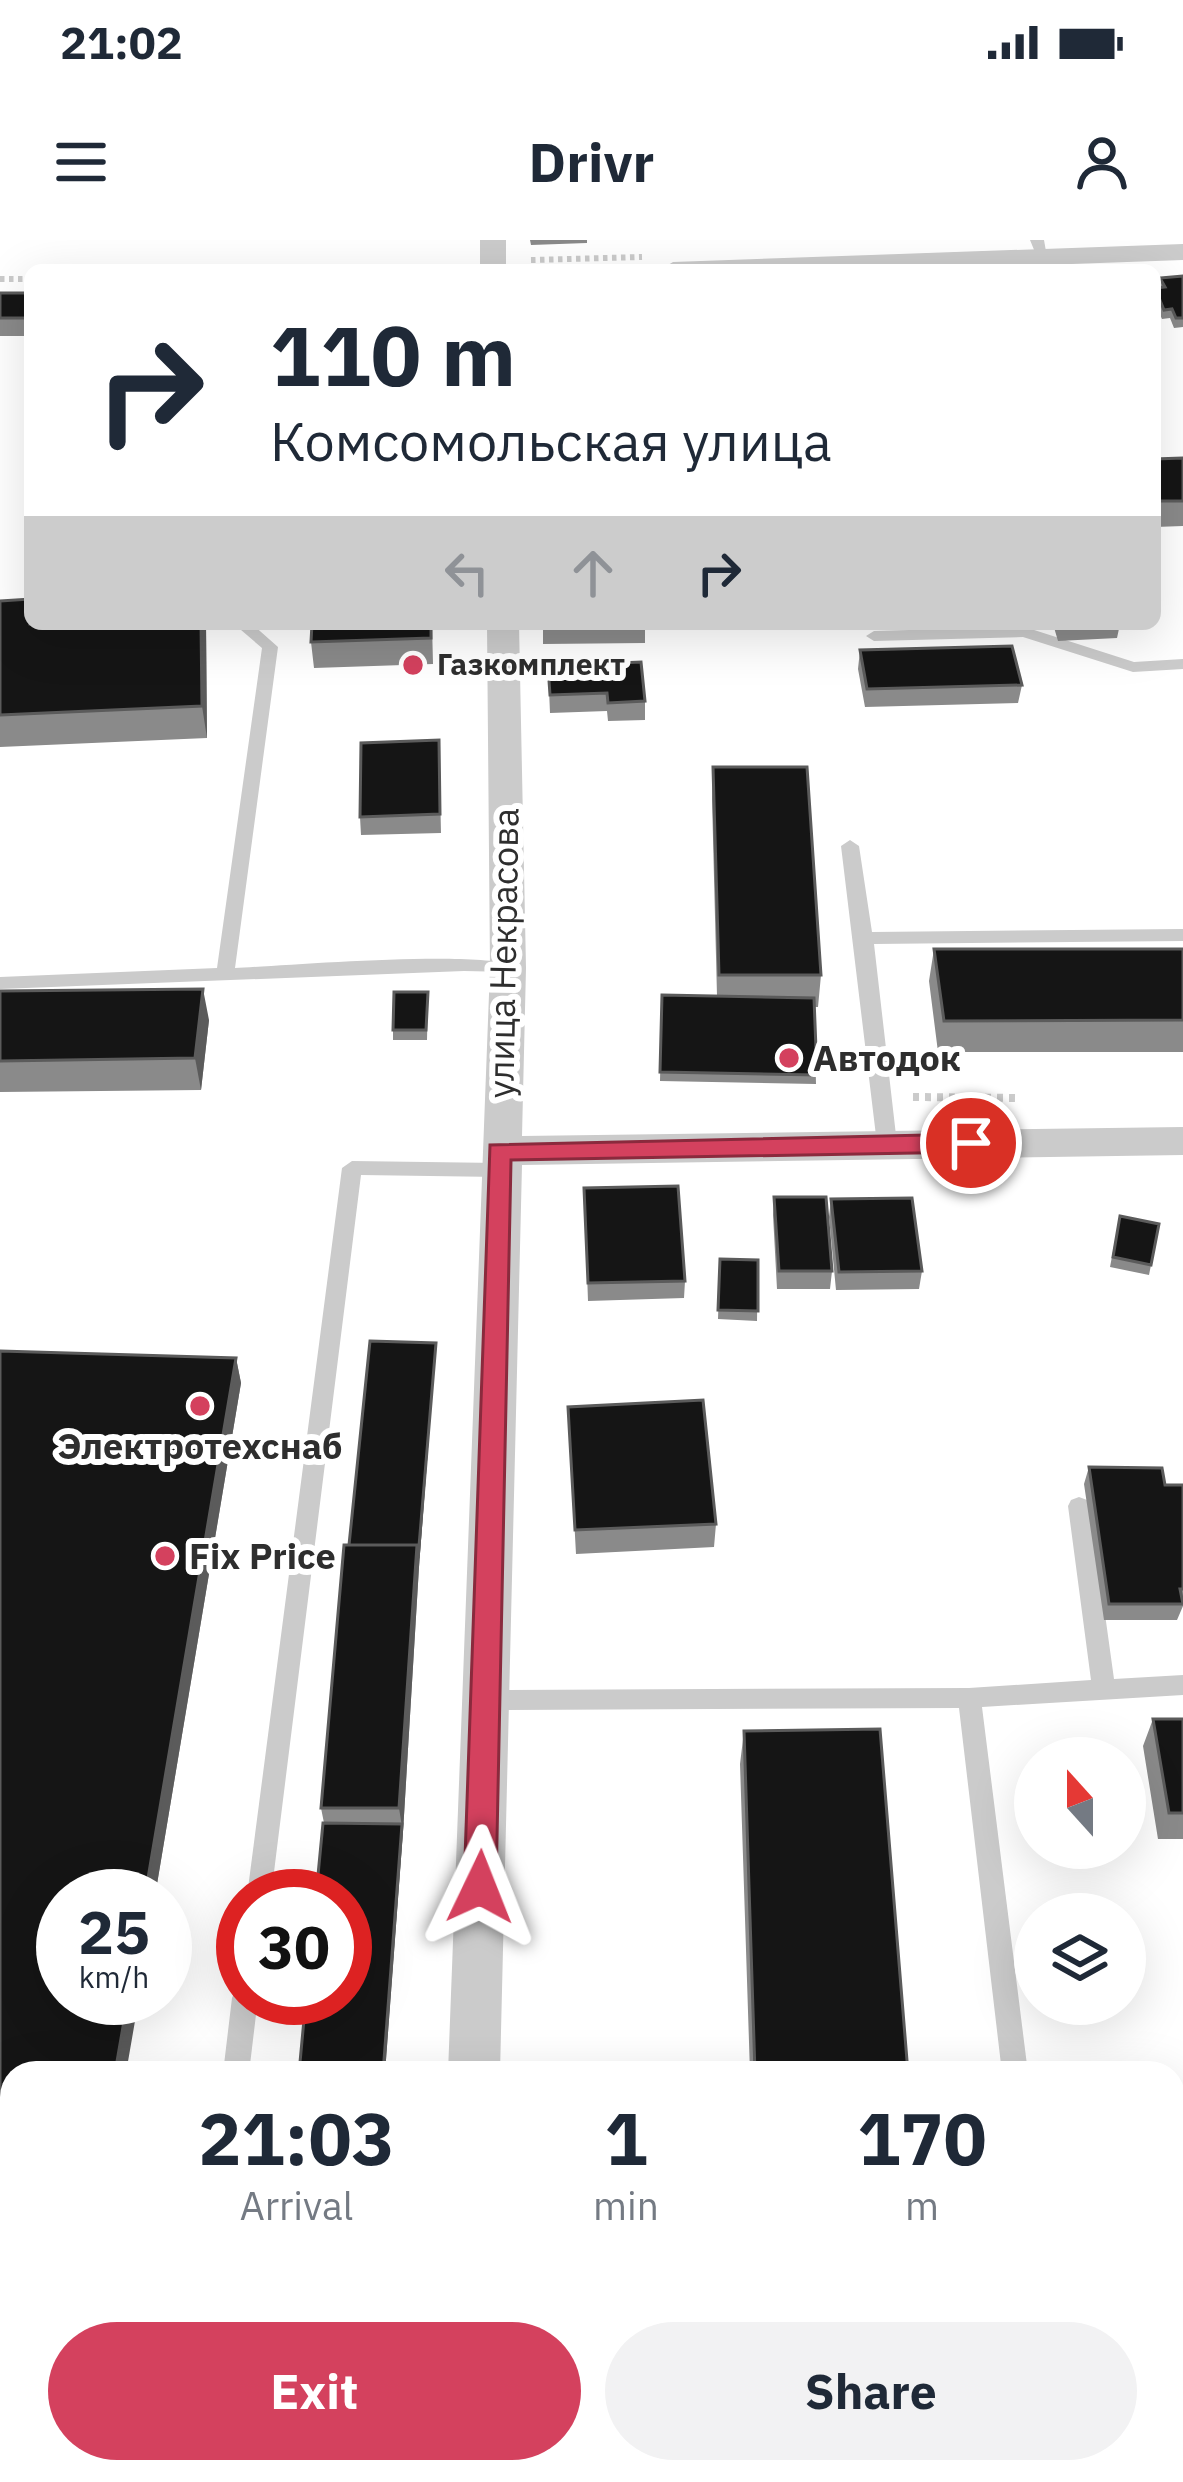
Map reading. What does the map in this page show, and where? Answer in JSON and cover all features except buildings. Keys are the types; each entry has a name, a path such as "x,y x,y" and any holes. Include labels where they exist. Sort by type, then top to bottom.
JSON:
{"street":[{"path":"769,264 1040,247 1183,251"},
{"name":"улица Некрасова","path":"474,2061 508,968 503,630"},
{"path":"499,1161 887,1144 1183,1141"}],"lane":[{"path":"225,974 270,646 250,630"},
{"path":"874,636 986,630"},
{"path":"1028,630 1133,668 1183,664"},
{"path":"850,846 887,1144"},
{"path":"864,938 1183,934"},
{"path":"0,983 464,965 508,968"},
{"path":"262,1869 352,1168 499,1161"},
{"path":"1079,1506 1103,1688"},
{"path":"487,1700 969,1698 1183,1685"},
{"path":"969,1698 1014,2061"},
{"path":"237,2061 242,2025"}],"place":[{"name":"Газкомплект","path":"413,665"},
{"name":"Автодок","path":"789,1058"},
{"name":"Электротехснаб","path":"200,1406"},
{"name":"Fix Price","path":"165,1556"}],"route":[{"path":"480,1887 499,1151 971,1143"}]}
